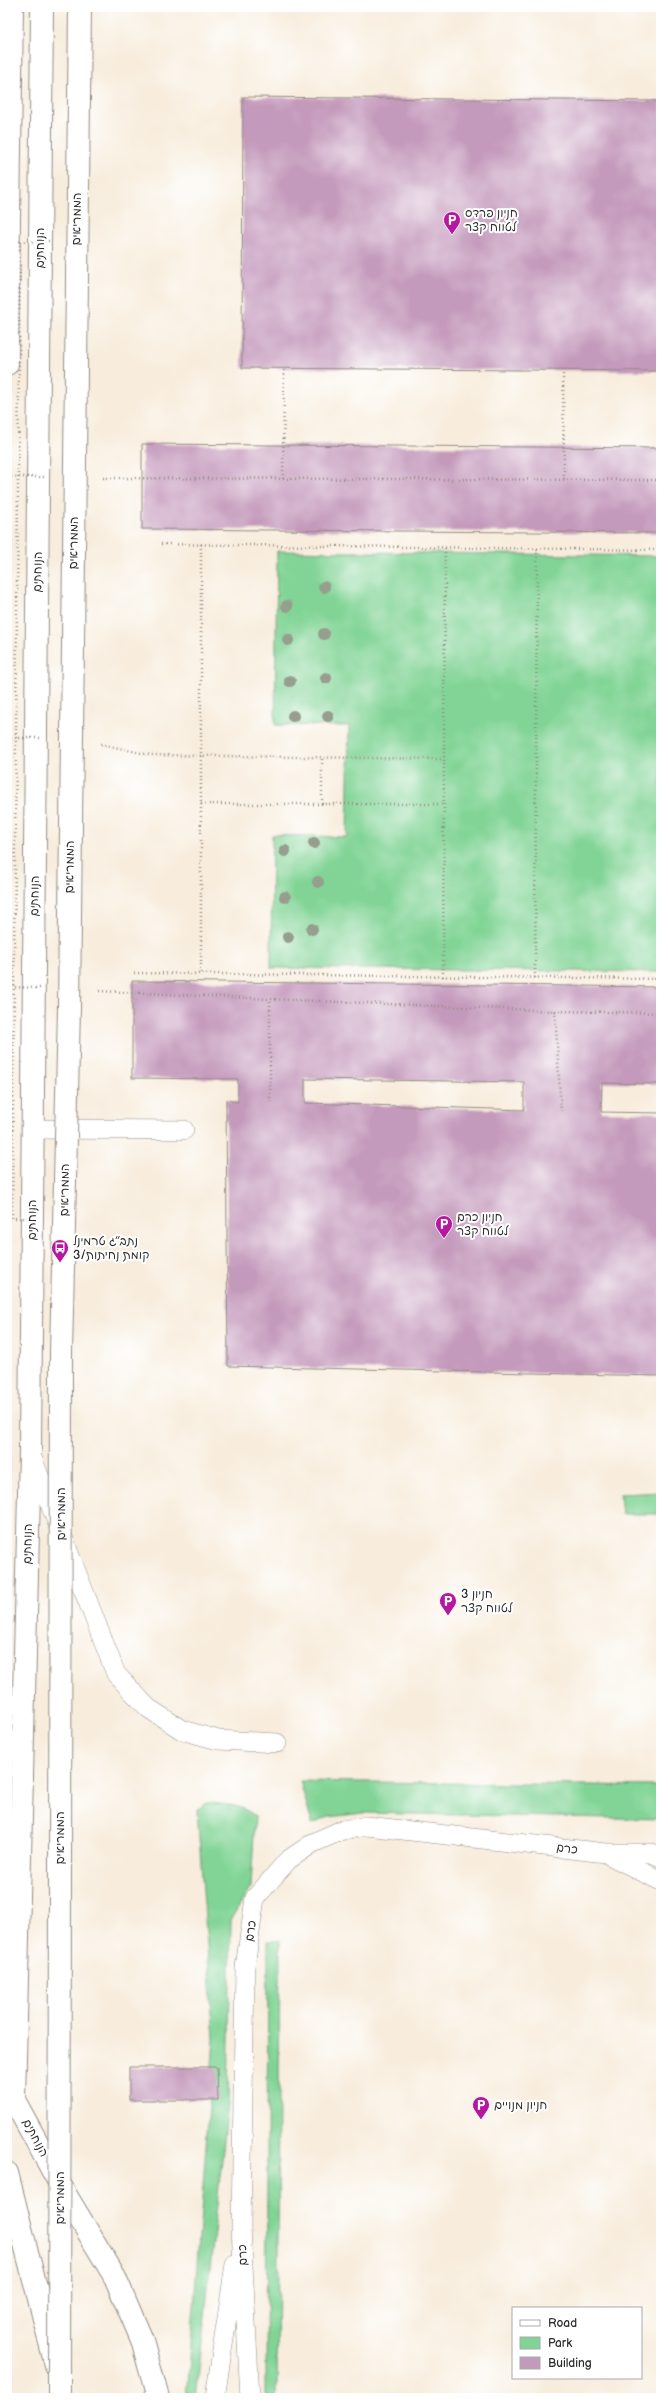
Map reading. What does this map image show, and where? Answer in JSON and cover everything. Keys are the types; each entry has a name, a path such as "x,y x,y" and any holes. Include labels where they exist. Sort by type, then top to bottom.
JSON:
{"street":[{"path":"7,364 12,7"},
{"name":"הנוחתים","path":"42,7 30,1452 14,2100 67,2197 116,2277 142,2340 158,2398"},
{"name":"הממריאים","path":"59,2398 61,1353 72,738 80,7"},
{"path":"7,2173 64,2398"}],"lane":[{"path":"33,1129 184,1130"},
{"path":"30,1452 116,1674 148,1708 182,1730 218,1740 276,1743"},
{"name":"כרם","path":"250,2398 241,2227 245,1967 256,1898 288,1860 313,1843 342,1830 366,1826 606,1853 659,1855"},
{"path":"606,1853 661,1881"},
{"path":"215,2398 241,2227"}],"path":[{"path":"64,1219 12,1218 20,242 77,241"},
{"path":"283,478 284,369"},
{"path":"563,370 564,480"},
{"path":"7,477 54,478"},
{"path":"102,478 661,480"},
{"path":"161,544 661,550"},
{"path":"201,544 201,974"},
{"path":"443,977 445,547"},
{"path":"535,978 537,549"},
{"path":"7,738 72,738 150,755 444,759"},
{"path":"322,757 322,804"},
{"path":"201,804 444,804"},
{"path":"134,973 661,979"},
{"path":"7,987 46,988"},
{"path":"92,991 661,1013"},
{"path":"270,998 270,1102"},
{"path":"555,1010 561,1111"}],"green space":[{"path":"277,551 661,556 661,972 271,968 272,835 347,837 349,726 275,725"},
{"path":"661,1492 661,1514 622,1514 620,1494"},
{"path":"300,1781 661,1786 661,1819 363,1813 329,1817 312,1824"},
{"path":"206,1803 226,1804 238,1807 255,1816 251,1887 231,1919 228,2104 196,2398 187,2398 214,2039 197,1810"},
{"path":"268,1941 280,1941 277,2398 266,2398"}],"building":[{"name":"חניון פרדס לטווח קצר","path":"243,97 661,101 661,371 242,368"},
{"path":"142,444 661,448 661,533 142,529"},
{"name":"חניון כרם לטווח קצר","path":"132,981 661,987 661,1084 602,1083 601,1112 661,1113 661,1376 228,1366 226,1100 238,1102 238,1079 132,1078","holes":["305,1079 524,1082 524,1110 305,1103"]},
{"path":"129,2067 217,2067 218,2100 129,2100"}],"place":[{"name":"חניון פרדס לטווח קצר","path":"452,235"},
{"name":"חניון כרם לטווח קצר","path":"444,1239"},
{"name":"נתב״ג טרמינל 3/קומת נחיתות","path":"60,1263"},
{"name":"חניון 3 לטווח קצר","path":"448,1616"},
{"name":"חניון מנויים","path":"481,2120"}]}
